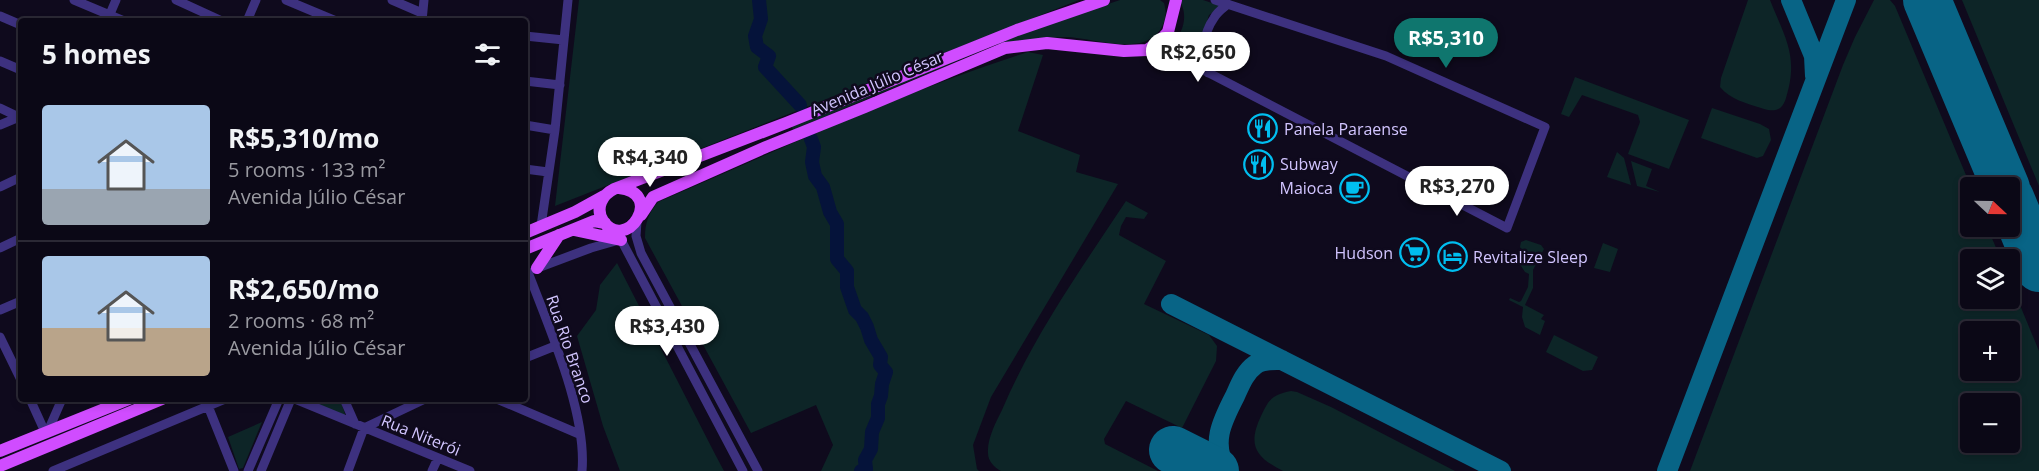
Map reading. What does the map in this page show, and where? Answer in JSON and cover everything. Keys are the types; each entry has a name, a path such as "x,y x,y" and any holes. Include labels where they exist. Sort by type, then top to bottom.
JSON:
{"main road":[{"name":"Avenida Júlio César","path":"620,188 1017,30 1104,0"},
{"path":"1166,0 1172,20"},
{"path":"1147,50 1164,37 1172,20 1176,0"},
{"name":"Avenida Júlio César","path":"638,219 653,197 766,147 1005,48 1047,43 1132,51 1147,50"},
{"path":"528,232 575,212 608,192 620,188 631,191 639,199 641,205 638,219 627,229 572,230"},
{"path":"604,196 600,213 614,231"},
{"path":"528,248 594,221 614,231"},
{"path":"530,271 559,235"},
{"path":"0,451 121,402"},
{"path":"0,466 155,402"},
{"path":"0,443 27,440"}],"street":[{"path":"74,0 108,18 116,0"},
{"path":"176,0 215,18"},
{"path":"248,18 256,0"},
{"path":"286,0 329,18"},
{"path":"392,0 422,17 424,0"},
{"path":"541,226 555,130 568,0"},
{"name":"Avenida Júlio César","path":"1147,50 1170,55 1209,74 1507,228 1545,127 1386,57 1215,0"},
{"path":"1209,74 1203,64 1208,32 1214,18 1228,4"},
{"path":"0,16 18,24"},
{"path":"528,36 564,40"},
{"path":"0,61 18,69"},
{"path":"528,81 560,85"},
{"path":"0,108 18,117"},
{"path":"0,125 18,119"},
{"path":"528,126 555,130"},
{"path":"528,169 548,172"},
{"path":"0,187 18,178"},
{"path":"638,219 636,236 641,253 758,471"},
{"path":"530,271 591,248 614,231 743,471"},
{"path":"0,248 18,239"},
{"name":"Rua Rio Branco","path":"530,271 576,410 582,447 582,471"},
{"path":"0,310 18,302"},
{"path":"0,337 17,363"},
{"path":"528,357 555,346"},
{"path":"32,402 47,431"},
{"path":"47,431 61,402"},
{"path":"53,471 218,402"},
{"path":"248,471 278,402"},
{"path":"261,471 292,402"},
{"name":"Rua Niterói","path":"300,402 470,471"},
{"path":"346,402 359,426 348,471"},
{"path":"359,426 418,402"},
{"path":"504,402 579,434"},
{"path":"208,406 234,471"},
{"path":"432,471 438,458"},
{"path":"75,461 80,471"}],"green space":[{"path":"579,0 1079,0 555,206"},
{"path":"1120,0 1160,0 1164,3 1166,14 1160,30 1141,43 1115,44 1063,37 994,45 992,43"},
{"path":"1180,0 1203,0 1221,6 1209,15 1198,50 1200,62 1170,46 1184,23 1184,12"},
{"path":"1748,0 1770,0 1791,59 1790,83 1784,103 1777,110 1765,109 1739,100 1720,87 1721,78"},
{"path":"1874,0 1890,0 1895,6 1967,177 1960,177 1960,237 1991,237 1997,249 1960,249 1960,309 2020,309 2020,305 2039,351 2039,471 1690,471 1843,65"},
{"path":"1962,0 2039,0 2039,186"},
{"path":"987,45 988,48 793,130 791,125"},
{"path":"1028,52 1043,55 1018,131 1080,155 1076,172 1118,184 991,397 973,445 979,471 821,471 833,445 816,405 751,433 645,238 649,215 655,206 658,202 887,103"},
{"path":"1575,77 1689,120 1669,169 1628,154 1640,122 1638,115 1582,95 1569,117 1561,114"},
{"path":"1712,108 1769,129 1771,140 1763,156 1757,158 1701,138"},
{"path":"1617,152 1624,158 1631,185 1607,177"},
{"path":"1631,161 1652,169 1646,186 1660,192 1637,186"},
{"path":"1126,201 1148,213 1144,219 1126,217 1119,235 1166,261 1144,304 1209,335 1217,346 1216,361 1182,428 1126,401 1104,439 1105,444 1158,471 1001,471 992,464 988,453 990,436 997,420 1043,329"},
{"path":"1526,240 1541,245 1544,249 1533,270 1533,288 1525,305 1544,315 1541,319 1545,321 1540,335 1525,327 1522,317 1523,307 1509,300 1510,298 1521,301 1528,287 1529,274 1519,263 1521,242"},
{"path":"1603,243 1618,249 1610,272 1594,268"},
{"path":"617,263 724,471 620,471 603,426 577,336 596,310 600,285"},
{"path":"1554,335 1598,357 1592,370 1583,371 1546,352"},
{"path":"1291,391 1331,407 1455,471 1283,471 1260,455 1255,443 1255,435 1261,416 1269,402 1279,394"},
{"path":"312,402 341,402 346,417"},
{"path":"262,422 243,468 239,469 228,437"}],"waterway":[{"path":"759,0 761,19 755,36 757,47 769,56 765,67 800,105"},
{"path":"811,139 814,147 812,162 815,176 823,187 830,212 837,224 837,259 847,271 847,287 855,310 862,317 881,357 880,365 886,372 878,404 878,418 872,432 871,449 865,460 866,469 861,471"}],"taxiway":[{"path":"1791,0 1814,56 1815,76"},
{"path":"1667,471 1846,0"},
{"path":"1171,304 1501,471"},
{"path":"1227,471 1219,451 1220,433 1226,414 1241,383 1248,371 1258,363 1282,360"}],"runway":[{"path":"1927,0 2001,177"},
{"path":"2020,222 2039,268"},
{"path":"1173,450 1215,471"}],"place":[{"name":"Panela Paraense","path":"1263,129"},
{"name":"Subway","path":"1259,164"},
{"name":"Maioca","path":"1354,188"},
{"name":"Hudson","path":"1414,253"},
{"name":"Revitalize Sleep","path":"1452,257"}]}
